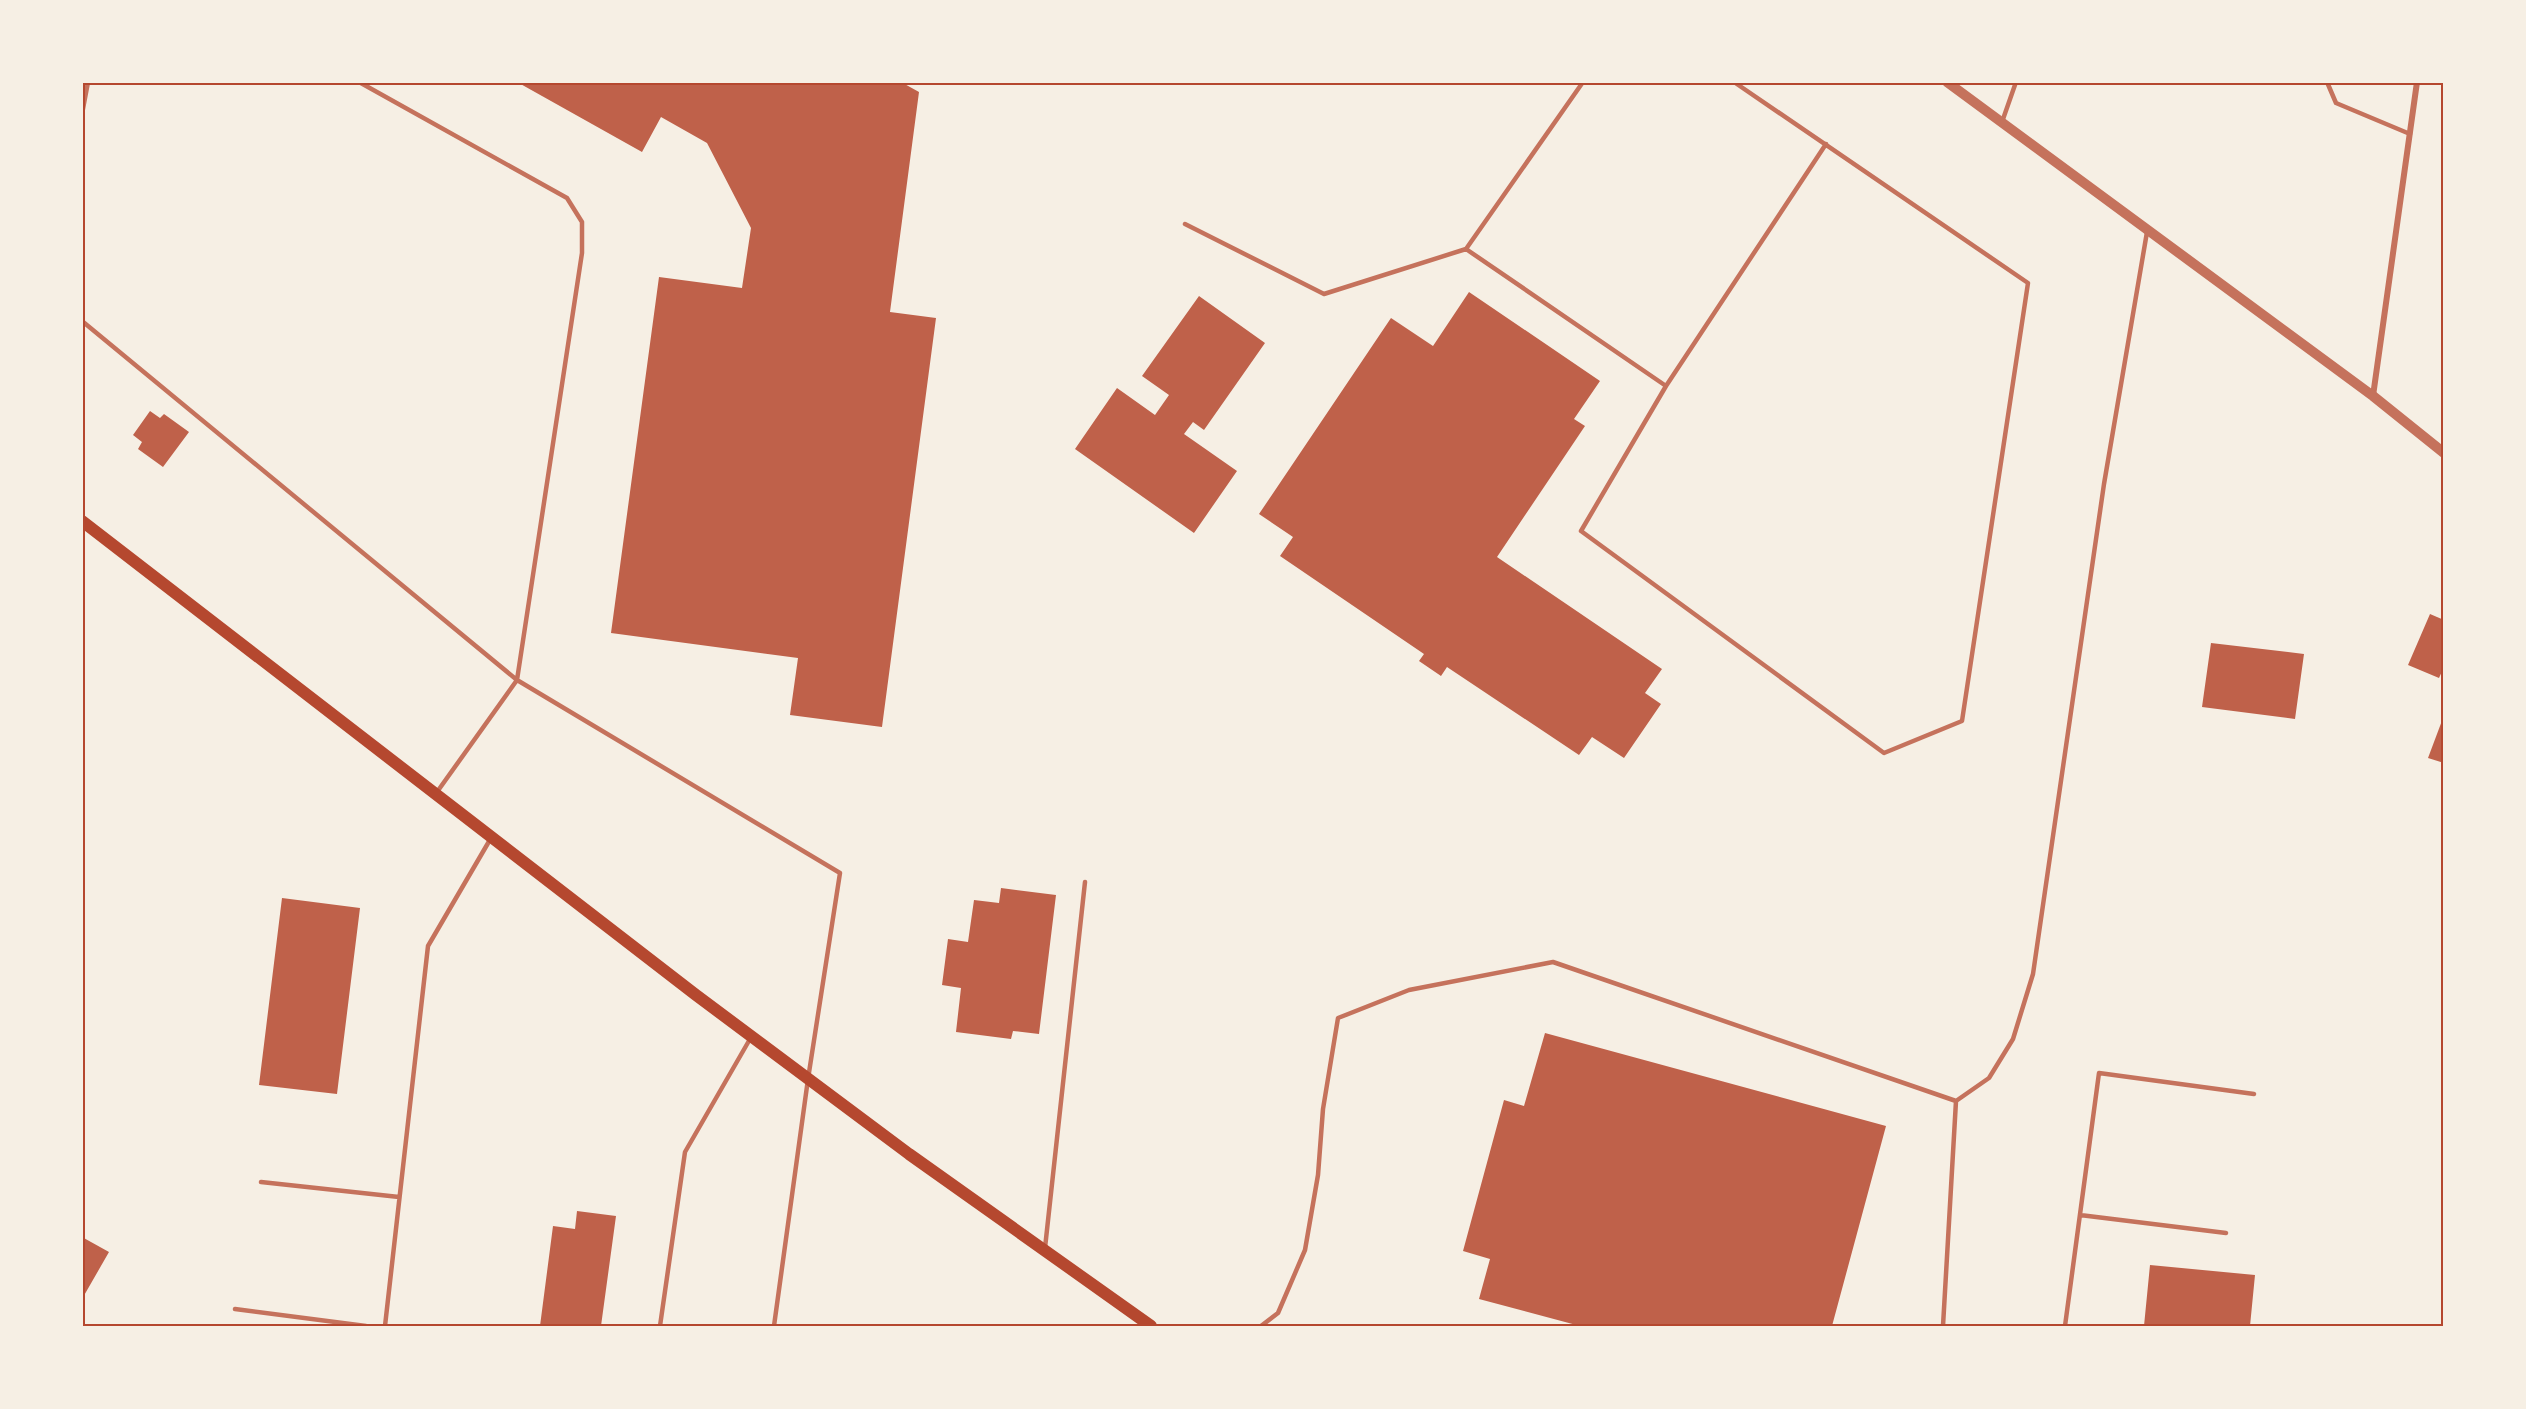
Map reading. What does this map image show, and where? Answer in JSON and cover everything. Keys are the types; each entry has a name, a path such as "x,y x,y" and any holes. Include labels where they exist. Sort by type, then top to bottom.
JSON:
{"main road":[{"path":"82,521 435,795 808,1079 909,1154 1151,1326"}],"street":[{"path":"1947,82 2373,396 2444,453"},
{"path":"2373,396 2417,82"}],"lane":[{"path":"82,114 88,82"},
{"path":"359,82 567,198 582,222 582,253 517,680 435,795"},
{"path":"1185,224 1324,294 1466,249 1583,82"},
{"path":"1734,82 1826,144 2028,282 1962,721 1884,753 1581,531 1666,386 1826,144"},
{"path":"2002,122 2016,82"},
{"path":"2327,82 2336,103 2410,134"},
{"path":"1956,1101 1989,1078 2013,1039 2033,974 2104,484 2148,229"},
{"path":"1466,249 1666,386"},
{"path":"82,321 517,680 840,873 808,1079 774,1326"},
{"path":"385,1326 428,946 491,838"},
{"path":"1045,1250 1085,882"},
{"path":"1261,1326 1278,1312 1305,1250 1318,1175 1323,1109 1338,1017 1409,990 1553,962 1956,1101"},
{"path":"660,1326 685,1152 752,1036"},
{"path":"2065,1326 2099,1073 2254,1094"},
{"path":"1943,1326 1956,1101"},
{"path":"261,1182 399,1197"},
{"path":"2080,1215 2226,1233"},
{"path":"235,1309 366,1326"}],"building":[{"path":"517,82 901,82 919,92 890,312 936,318 882,727 790,715 798,658 611,633 659,277 742,288 751,228 707,143 661,117 642,152"},
{"path":"1469,292 1600,381 1574,419 1585,426 1497,557 1662,669 1645,693 1661,704 1624,758 1592,737 1579,755 1447,667 1441,676 1419,661 1424,654 1280,556 1293,537 1259,514 1391,318 1433,346"},
{"path":"1199,296 1265,343 1204,430 1193,422 1184,434 1237,471 1194,533 1075,449 1117,388 1155,415 1169,395 1142,376"},
{"path":"150,411 160,418 164,414 189,432 163,467 138,449 142,442 133,435"},
{"path":"2430,614 2444,620 2444,667 2439,678 2408,665"},
{"path":"2211,643 2304,654 2295,719 2202,707"},
{"path":"2444,718 2444,763 2428,758"},
{"path":"1001,888 1056,895 1039,1034 1013,1031 1011,1039 956,1032 961,988 942,985 948,939 968,942 974,900 999,903"},
{"path":"282,898 360,908 337,1094 259,1085"},
{"path":"1545,1033 1886,1126 1832,1326 1580,1326 1479,1299 1490,1259 1463,1251 1504,1100 1524,1106"},
{"path":"577,1211 616,1216 601,1326 540,1326 553,1226 575,1229"},
{"path":"82,1237 109,1252 82,1299"},
{"path":"2150,1265 2255,1275 2250,1326 2144,1326"}]}
